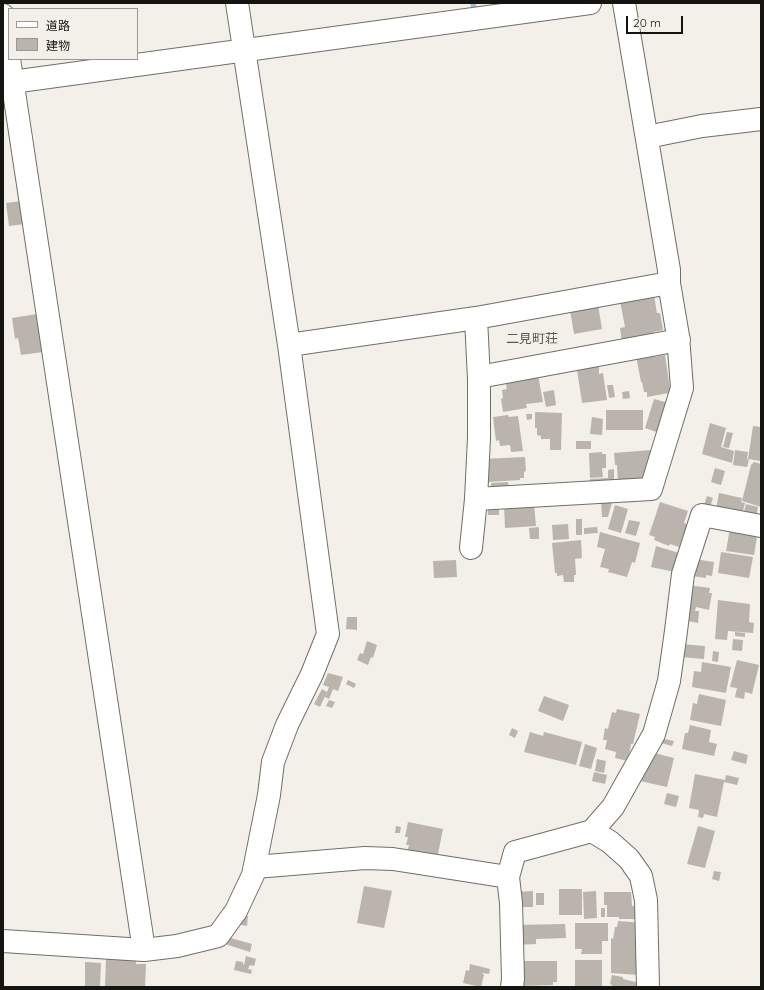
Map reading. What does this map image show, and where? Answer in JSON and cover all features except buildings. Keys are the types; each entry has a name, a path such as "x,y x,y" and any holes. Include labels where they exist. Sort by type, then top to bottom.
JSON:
{"street":[{"path":"3,941 144,950 177,946 218,936 236,911 253,875 269,795 273,762 328,634 289,345 237,3"},
{"path":"12,82 590,3"},
{"path":"476,499 651,489 682,388 679,340 669,283 670,270 624,3"},
{"path":"3,15 8,51"},
{"path":"9,60 144,950"},
{"path":"647,137 702,126 761,119"},
{"path":"289,345 476,318 669,283"},
{"path":"470,548 476,499 479,438 479,377 476,318"},
{"path":"479,377 679,340"},
{"path":"512,987 511,903 508,877 515,852 592,831 613,807 654,734 669,680 683,574 702,515 761,526"},
{"path":"592,831 610,842 629,859 641,876 646,900 648,987"},
{"path":"254,867 364,858 393,859 508,877"}],"waterway":[{"path":"473,3 475,14"}],"district":[{"name":"二見町荘","path":"532,339"}]}
